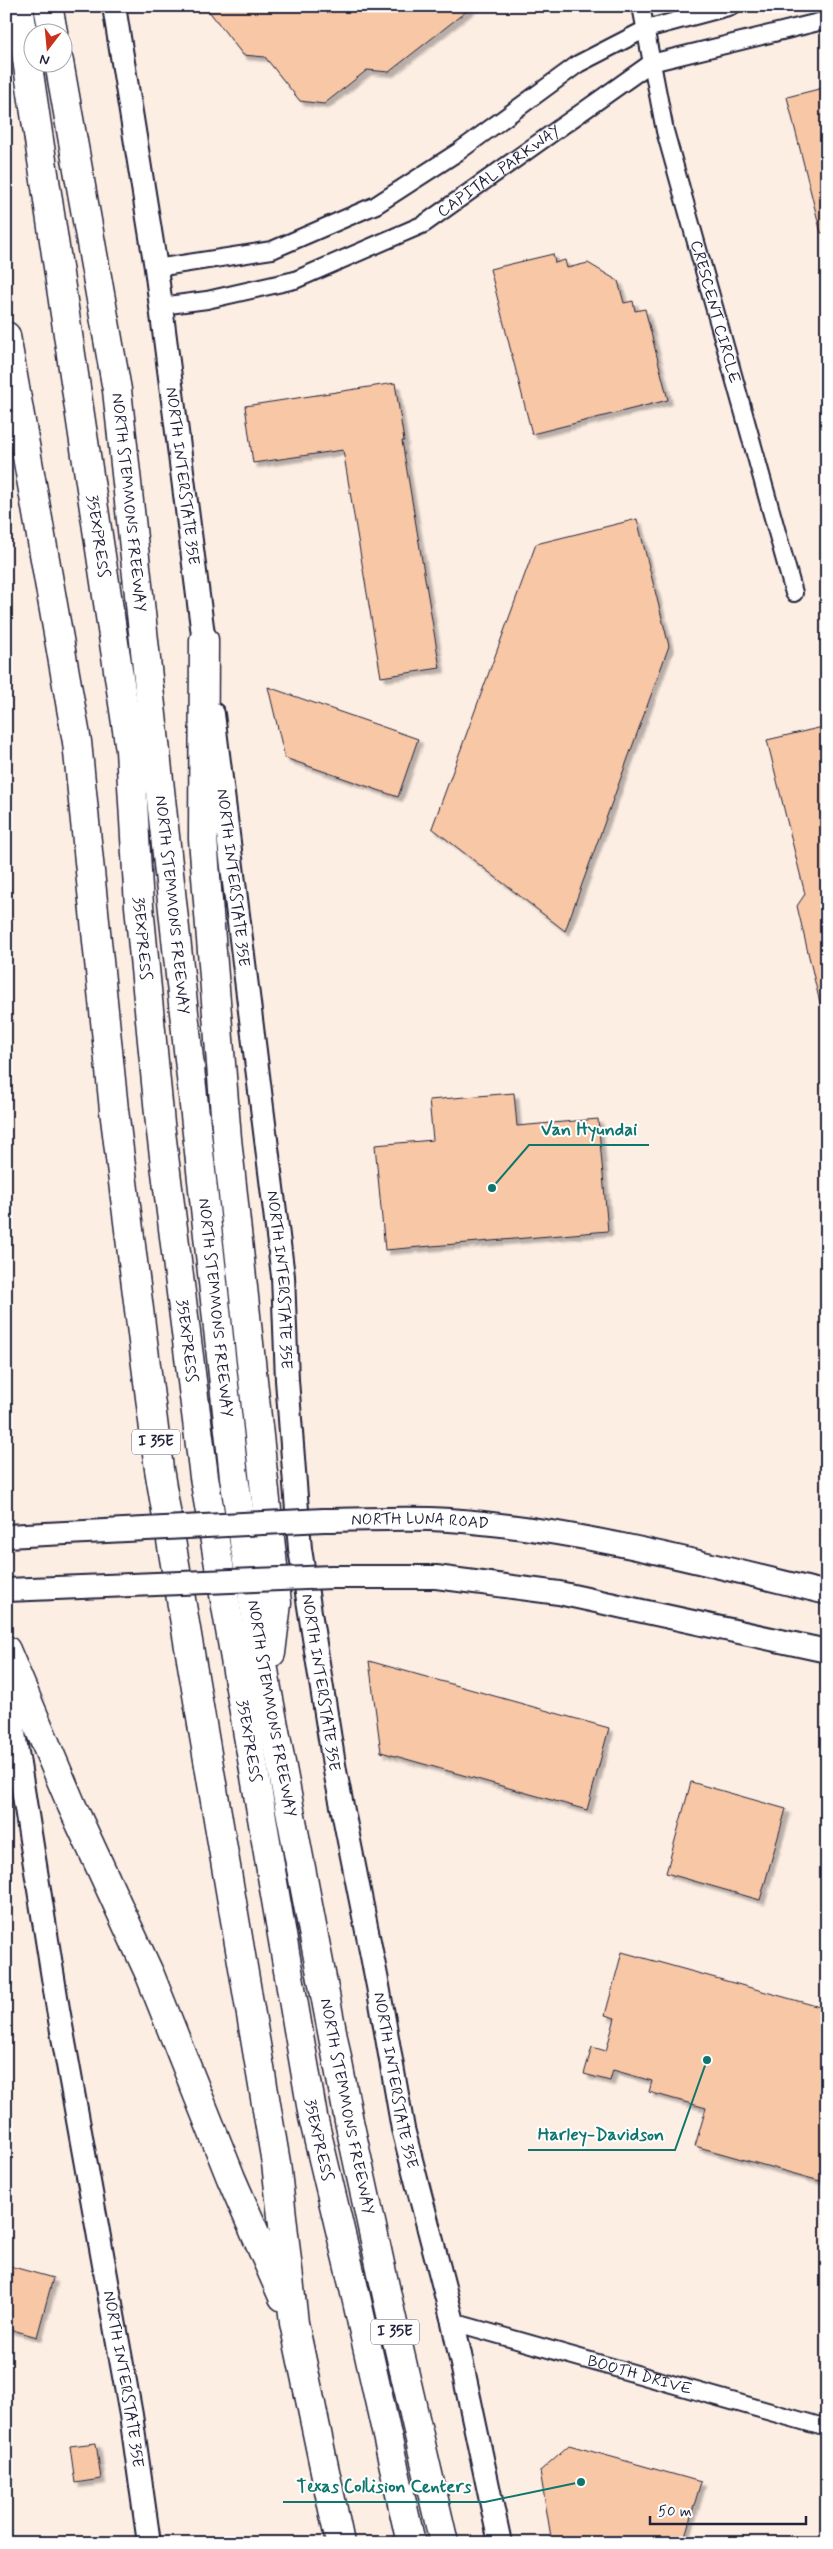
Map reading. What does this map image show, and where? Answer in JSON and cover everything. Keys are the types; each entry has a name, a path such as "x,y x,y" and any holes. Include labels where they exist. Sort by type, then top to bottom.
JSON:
{"highway":[{"name":"35EXPRESS","path":"19,6 130,750 139,906 160,1124 204,1477 313,2117 356,2297 410,2543"},
{"path":"48,6 52,22"},
{"name":"NORTH STEMMONS FREEWAY","path":"61,72 116,390 234,1477 267,1689 349,2120 392,2319 444,2543"},
{"name":"I 35E","path":"6,336 78,742 114,1110 159,1469 276,2163 294,2323 340,2543"},
{"path":"204,640 203,839 227,1139 277,1604 267,1689"},
{"path":"6,1650 72,1806 150,1975 231,2178 294,2323"}],"main road":[{"name":"NORTH INTERSTATE 35E","path":"114,6 156,268 283,1276 287,1380 300,1549 335,1771 378,1986 403,2129 452,2322 500,2543"},
{"name":"NORTH LUNA ROAD","path":"6,1536 324,1520 448,1520 548,1532 687,1559 827,1594"},
{"path":"6,1590 332,1577 436,1576 559,1593 827,1651"},
{"name":"NORTH INTERSTATE 35E","path":"6,1683 58,2009 131,2415 149,2543"}],"street":[{"name":"CRESCENT CIRCLE","path":"641,6 665,131 794,593"},
{"path":"156,268 272,250 376,205 458,152 578,64 646,29 732,6"},
{"name":"CAPITAL PARKWAY","path":"161,306 207,300 295,280 424,224 651,63 827,20"},
{"name":"BOOTH DRIVE","path":"452,2322 827,2428"}],"building":[{"path":"205,6 473,6 389,72 367,70 324,104 300,101 265,57 243,55"},
{"path":"827,87 827,232 821,233 787,97"},
{"path":"553,254 555,263 565,260 567,268 588,263 618,281 624,303 633,301 635,311 645,309 668,400 532,434 490,269"},
{"path":"395,383 404,441 402,441 440,668 381,677 343,450 253,463 245,406"},
{"path":"637,519 669,646 565,931 432,828 536,544"},
{"path":"268,687 418,739 398,797 285,758"},
{"path":"827,726 827,1003 820,1003 797,906 805,894 767,740"},
{"path":"514,1093 517,1126 598,1119 608,1231 385,1250 375,1145 433,1140 429,1100"},
{"path":"369,1661 609,1728 587,1810 381,1752"},
{"path":"691,1782 786,1809 760,1900 666,1873"},
{"path":"622,1952 827,2009 827,2156 820,2181 695,2146 706,2108 649,2092 652,2081 613,2070 610,2081 584,2074 592,2047 606,2051 615,2018 605,2015"},
{"path":"6,2265 53,2278 37,2337 6,2328"},
{"path":"96,2443 101,2479 75,2483 70,2446"},
{"path":"569,2445 701,2482 683,2543 552,2543 540,2471"}],"place":[{"name":"Van Hyundai","path":"492,1188"},
{"name":"Harley-Davidson","path":"707,2060"},
{"name":"Texas Collision Centers","path":"581,2482"}]}
